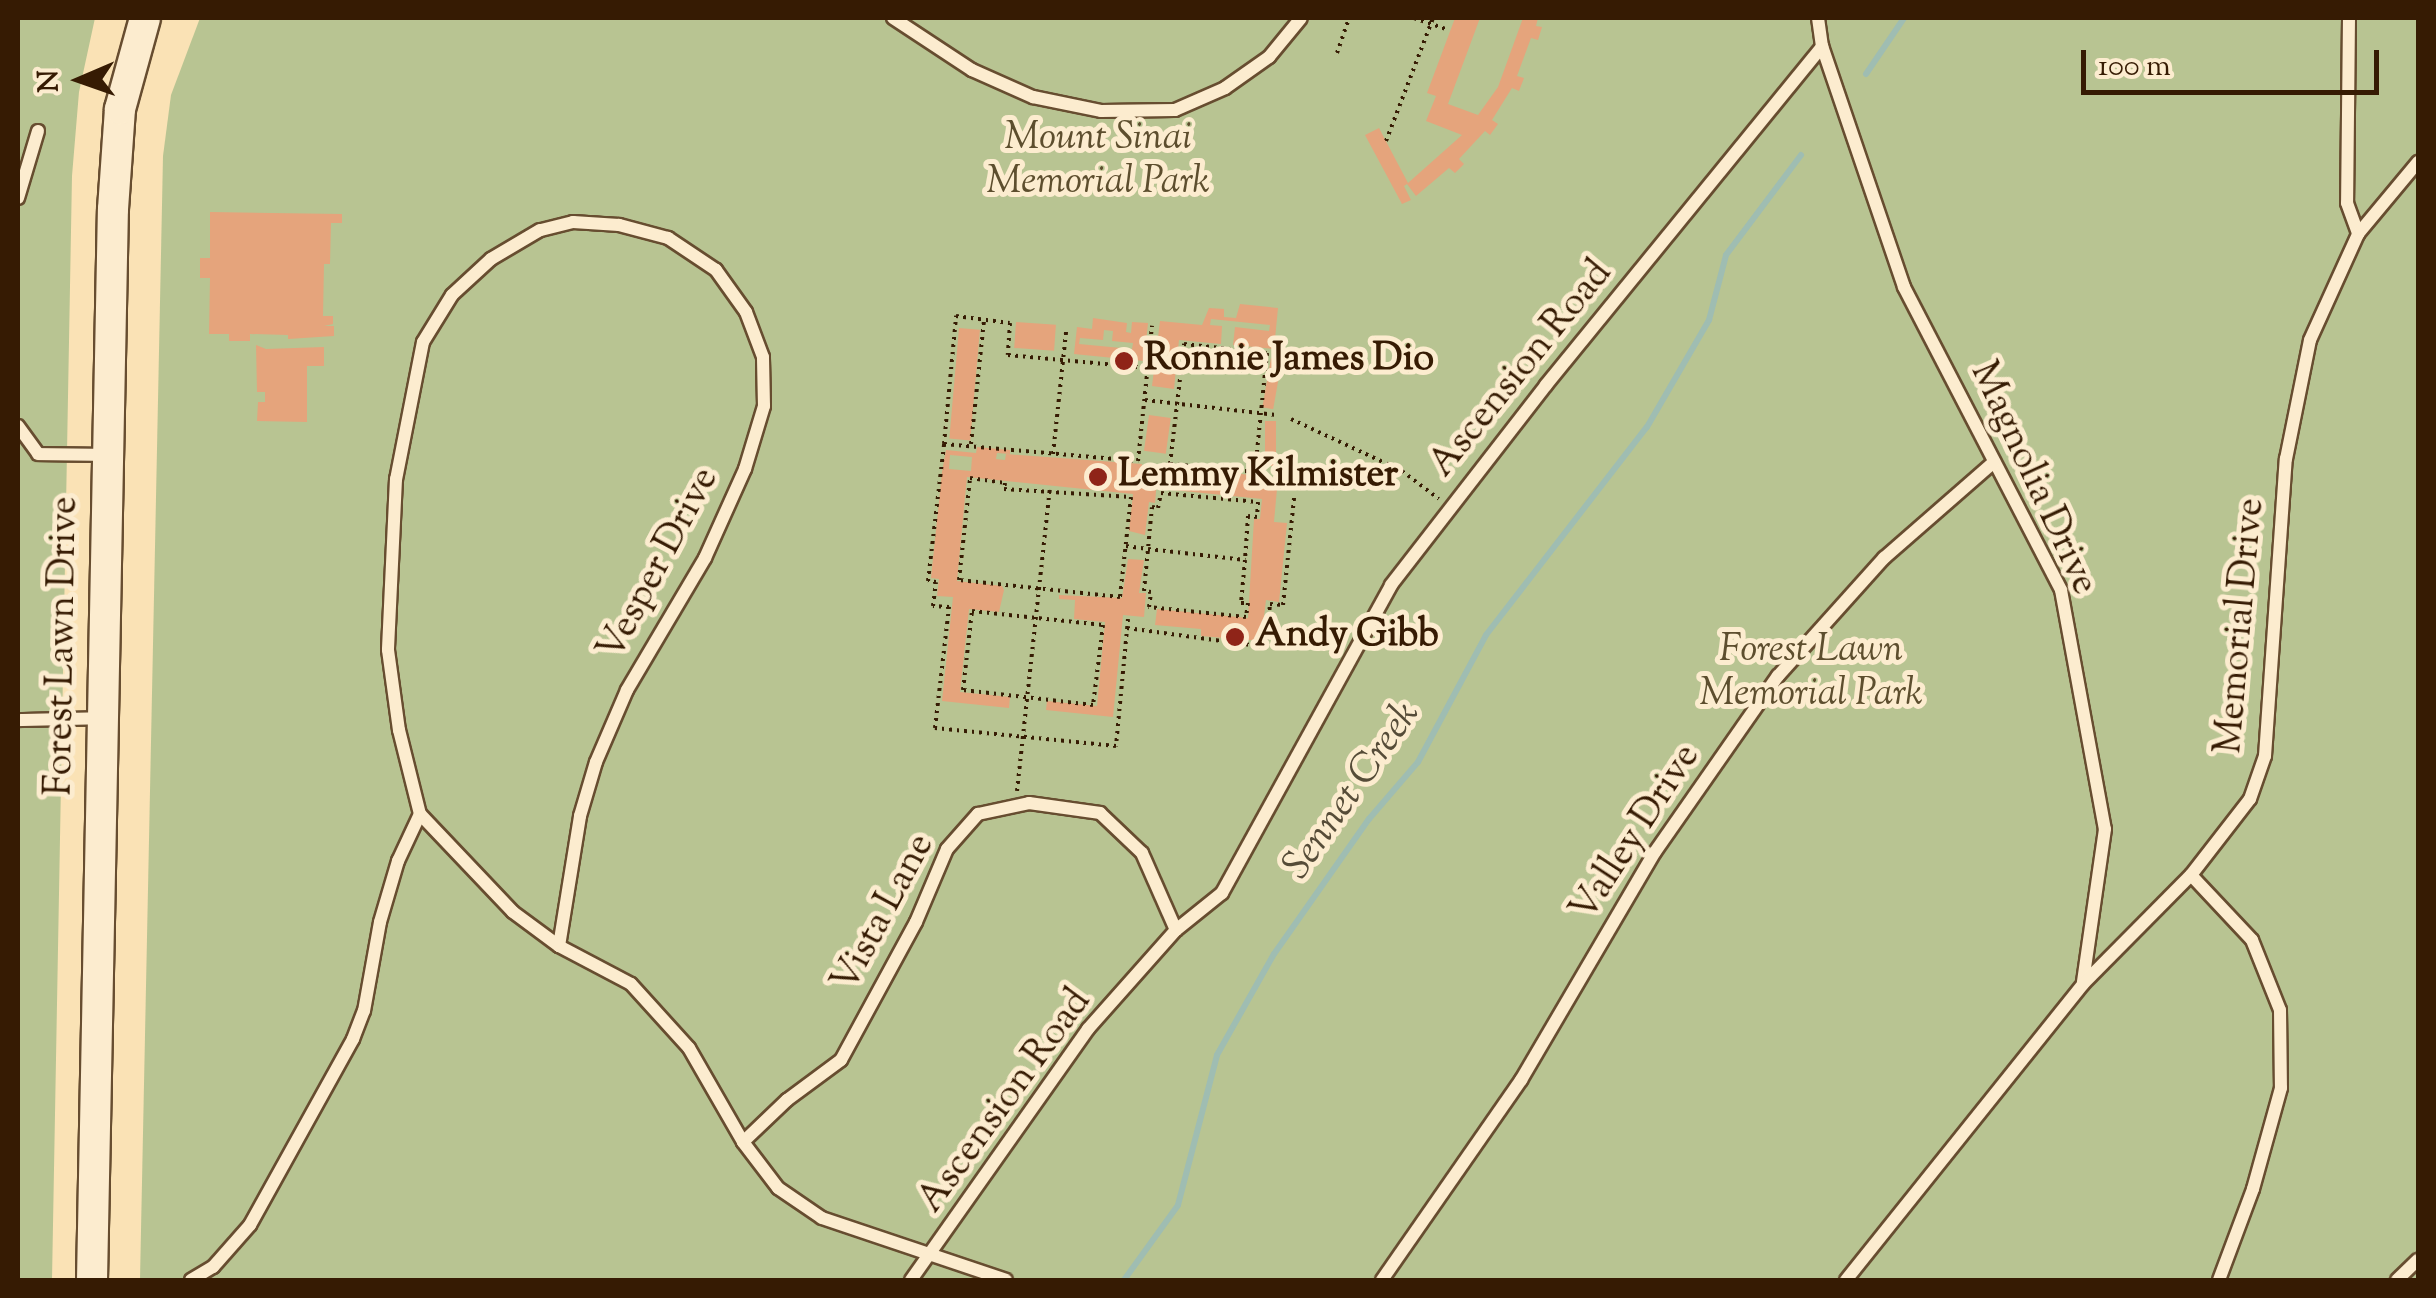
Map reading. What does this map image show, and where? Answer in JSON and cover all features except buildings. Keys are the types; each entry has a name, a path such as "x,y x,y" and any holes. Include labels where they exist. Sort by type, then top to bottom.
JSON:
{"street":[{"name":"Forest Lawn Drive","path":"92,1280 113,209 120,109 145,18"}],"lane":[{"path":"893,18 972,70 1033,97 1102,111 1175,110 1224,88 1270,57 1300,18"},
{"name":"Magnolia Drive","path":"1818,18 1822,46 1904,287 2061,590 2105,829 2082,984"},
{"path":"2349,18 2347,202 2358,234"},
{"name":"Ascension Road","path":"911,1280 1088,1029 1176,930 1222,893 1392,585 1822,46"},
{"path":"18,198 38,131"},
{"name":"Memorial Drive","path":"1846,1280 2082,984 2191,875 2250,800 2265,756 2286,460 2310,340 2358,234 2418,162"},
{"name":"Vesper Drive","path":"420,814 398,730 388,650 396,478 423,342 452,295 491,259 540,230 574,222 619,225 668,238 716,270 746,312 763,357 764,406 745,469 705,558 628,690 596,762 580,816 559,946"},
{"path":"18,426 38,454 107,455"},
{"name":"Valley Drive","path":"1382,1280 1520,1080 1656,852 1778,676 1884,558 1994,462"},
{"path":"18,720 102,718"},
{"name":"Vista Lane","path":"743,1142 787,1100 840,1060 916,922 947,849 978,814 1029,803 1100,814 1142,852 1176,930"},
{"path":"191,1280 213,1267 250,1225 353,1039 364,1012 384,906 420,814 513,912 559,946 631,984 689,1048 743,1142 778,1188 822,1218 1006,1280"},
{"path":"2191,875 2252,940 2280,1010 2280,1088 2253,1189 2219,1280"},
{"path":"2397,1280 2418,1260"}],"path":[{"path":"1337,53 1350,18"},
{"path":"1414,18 1432,20 1446,28"},
{"path":"1386,141 1432,20"},
{"path":"1128,619 1116,746 934,728 950,607 933,606 936,582 928,581 956,316 1010,323 1008,355 1148,368"},
{"path":"971,444 984,320"},
{"path":"944,444 1138,461 1152,326"},
{"path":"1053,454 1066,332"},
{"path":"1184,344 1267,353 1260,413 1255,472 1170,464 1184,344"},
{"path":"1145,400 1276,415"},
{"path":"1291,419 1402,471 1451,508"},
{"path":"970,478 1005,483 1004,489 1050,490 1131,497 1120,598 959,580 970,478"},
{"path":"1016,806 1050,490"},
{"path":"1161,494 1258,502 1257,517 1248,516 1245,560 1240,603 1248,604 1246,617 1149,607 1151,592 1144,591 1152,507 1158,508 1161,494"},
{"path":"1127,628 1266,647 1270,604 1282,605 1294,498"},
{"path":"1126,546 1245,560"},
{"path":"972,611 1036,618 1102,625 1094,705 963,690 972,611"}],"green space":[{"path":"18,18 95,18 79,92 72,176 52,1280 18,1280"},
{"name":"Forest Lawn Memorial Park","path":"200,18 2418,18 2418,1280 140,1280 163,156 171,95"}],"waterway":[{"name":"Sennet Creek","path":"1866,74 1904,18"},
{"name":"Sennet Creek","path":"1124,1280 1178,1205 1217,1055 1274,954 1369,819 1418,762 1486,635 1647,427 1709,320 1726,255 1801,155"}],"place":[{"name":"Ronnie James Dio","path":"1124,361"},
{"name":"Lemmy Kilmister","path":"1098,477"},
{"name":"Andy Gibb","path":"1235,637"}],"park label":[{"name":"Mount Sinai Memorial Park","path":"1098,162"}]}
